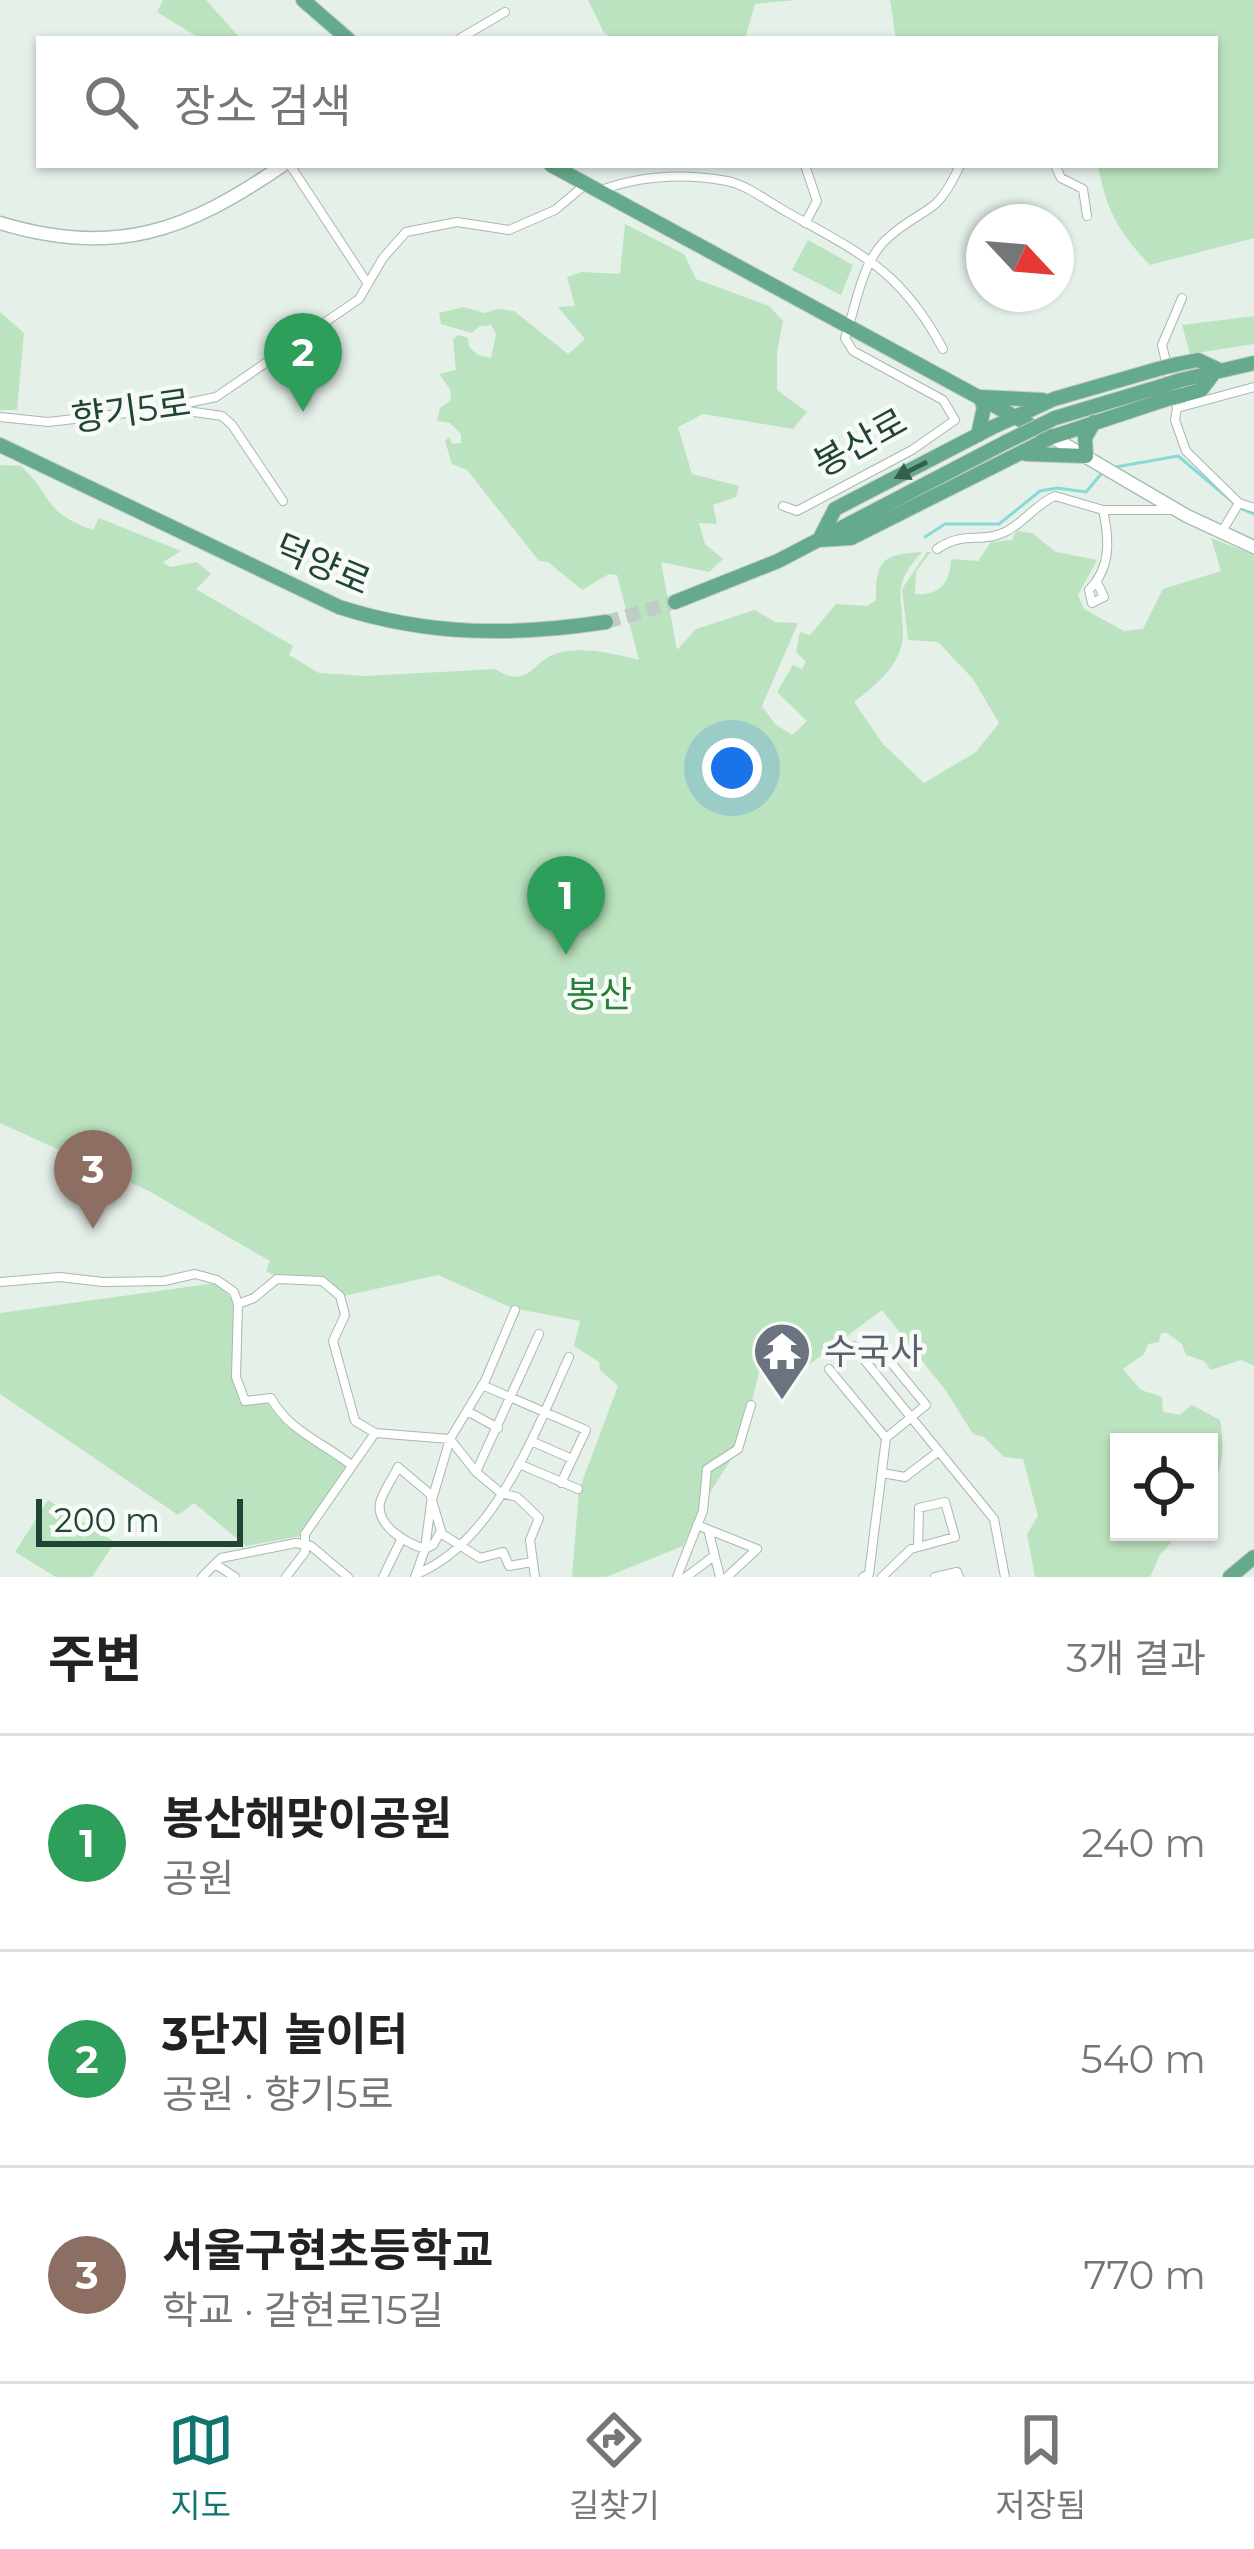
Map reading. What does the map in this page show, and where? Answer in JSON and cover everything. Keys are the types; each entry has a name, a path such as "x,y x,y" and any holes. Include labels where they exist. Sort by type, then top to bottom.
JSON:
{"main road":[{"path":"309,2 345,36"},
{"path":"0,223 85,240 124,239 212,210 281,168"},
{"name":"봉산로","path":"556,168 980,397 1175,509"},
{"path":"1008,450 1094,422 1217,369 1254,363"},
{"path":"819,540 835,509 1054,400 1158,369 1174,388"},
{"path":"675,602 778,561 1008,450 1055,418 1174,388"},
{"path":"977,436 984,407 980,397 1054,400"},
{"path":"1008,450 1092,460 1085,439 1094,422"},
{"name":"덕양로","path":"0,445 339,607 386,622 497,634 606,622"},
{"name":"덕양로","path":"0,455 36,464"},
{"path":"1175,509 1224,528 1254,547"},
{"path":"1230,1577 1254,1557"}],"street":[{"path":"464,36 505,12"},
{"path":"288,168 369,285"},
{"path":"806,223 817,201 807,168"},
{"path":"850,326 869,261 889,236 933,210 959,168"},
{"path":"1056,168 1061,178 1083,189 1087,216"},
{"path":"592,188 677,175 733,182 899,283 943,349"},
{"name":"향기5로","path":"0,417 48,422 186,407 216,397 347,309 406,232 457,222 508,230 592,188"},
{"path":"1182,298 1162,345 1174,388 1175,420 1186,452 1238,503 1254,508"},
{"name":"봉산로","path":"783,506 797,512 912,450 955,420 943,400 853,351 845,338 850,326"},
{"path":"1174,388 1254,387"},
{"path":"186,407 222,416 232,425 283,501"},
{"path":"937,548 956,536 1007,531 1055,496 1103,510 1175,509"},
{"path":"1224,528 1238,503"},
{"path":"1097,582 1111,544 1103,510"},
{"path":"0,1282 60,1277 164,1281 194,1274 217,1280 234,1292 238,1304 236,1377 245,1401 271,1398 283,1421 323,1442 350,1464"},
{"path":"238,1304 277,1279 322,1281 340,1296 345,1316 333,1341 355,1421 375,1433 450,1439 476,1472 502,1493 518,1497 539,1518 530,1540 535,1577"},
{"path":"416,1575 450,1439 482,1385 515,1310"},
{"path":"476,1472 538,1334"},
{"path":"863,1577 868,1574 886,1438 926,1405 870,1337"},
{"path":"853,1346 994,1519 1005,1577"},
{"path":"416,1575 460,1544 502,1493 569,1357"},
{"path":"829,1369 886,1438"},
{"path":"482,1385 586,1430 561,1483"},
{"path":"682,1577 698,1525 707,1469 738,1449 751,1405"},
{"path":"466,1411 498,1428"},
{"path":"290,1575 305,1552 305,1534 375,1433"},
{"path":"531,1441 572,1459"},
{"path":"882,1473 905,1477 939,1451"},
{"path":"519,1465 578,1489"},
{"path":"441,1531 433,1545 424,1549 387,1526 379,1510 398,1467 430,1494 441,1531 480,1558 503,1552 509,1566 532,1562"},
{"path":"881,1577 918,1546 955,1537 946,1502 920,1508 918,1546"},
{"path":"698,1525 757,1550 724,1577 709,1531"},
{"path":"383,1577 401,1538"},
{"path":"202,1577 220,1558 296,1543 349,1577"},
{"path":"682,1577 714,1556"},
{"path":"215,1564 235,1577"},
{"path":"935,1577 957,1572 959,1577"}],"green space":[{"path":"163,0 206,0 238,36 196,36 157,12"},
{"path":"588,0 796,0 755,4 746,36 604,33"},
{"path":"890,0 1254,0 1254,238 1150,265 1115,220 1099,168 1218,168 1218,36 896,36"},
{"name":"봉산","path":"625,224 684,254 696,279 769,306 783,321 777,390 807,412 793,429 703,414 678,427 692,474 739,486 736,497 713,505 717,524 699,523 705,544 723,559 709,572 661,562 677,650 696,629 755,610 775,622 798,623 762,706 775,724 792,735 807,721 777,692 793,665 802,669 806,662 796,652 800,632 810,635 836,604 867,606 876,600 877,575 890,557 922,552 902,589 927,552 931,552 916,571 915,594 931,593 942,586 951,559 978,561 991,542 1012,540 1016,531 1032,533 1056,552 1097,560 1078,595 1084,609 1124,631 1143,629 1163,589 1221,571 1211,538 1254,555 1254,1366 1241,1360 1211,1370 1204,1361 1186,1355 1182,1344 1161,1333 1159,1342 1148,1344 1144,1354 1123,1369 1141,1390 1162,1397 1163,1412 1180,1415 1192,1405 1220,1420 1222,1431 1218,1473 1218,1433 1110,1433 1110,1541 1172,1541 1150,1577 1035,1577 1027,1534 1038,1516 1023,1459 1004,1457 984,1437 973,1434 946,1391 882,1310 807,1366 759,1372 742,1442 699,1510 683,1546 606,1577 572,1577 579,1490 618,1386 600,1370 599,1362 574,1346 580,1321 512,1308 438,1275 344,1296 321,1278 275,1276 266,1271 270,1261 147,1190 0,1123 0,465 21,466 56,510 76,523 93,530 99,518 181,551 163,562 170,567 197,562 211,574 196,589 293,646 289,655 319,673 366,676 495,669 516,677 552,655 571,651 639,660 617,575 609,574 582,590 548,562 539,561 467,470 452,464 445,441 449,437 452,444 461,443 461,434 450,423 437,421 440,408 451,400 450,389 439,374 456,370 453,339 468,338 469,347 478,355 491,358 496,334 491,325 472,333 441,324 439,313 463,307 485,313 514,311 568,354 585,339 558,307 575,306 567,277 582,272 620,274","holes":["902,590 908,640 938,642 973,679 999,723 976,752 924,783 883,744 854,702 887,673 898,654 903,633"]},
{"path":"808,240 853,265 841,295 792,270"},
{"path":"0,312 24,333 17,410 0,410"},
{"path":"1254,316 1254,344 1190,354 1182,325"},
{"path":"216,1283 238,1304 236,1377 245,1401 267,1403 346,1466 302,1536 246,1546 194,1503 178,1515 0,1394 0,1313"},
{"path":"48,1500 115,1542 92,1577 56,1577 15,1552"}],"waterway":[{"path":"1110,468 1178,456 1240,508 1254,514"},
{"path":"925,537 945,524 999,524 1040,491 1086,492 1102,473"}],"tunnel":[{"path":"606,622 675,602"}],"place":[{"name":"3단지 놀이터","path":"303,412"},
{"name":"봉산해맞이공원","path":"566,955"},
{"name":"서울구현초등학교","path":"93,1229"},
{"name":"수국사","path":"782,1402"}]}
